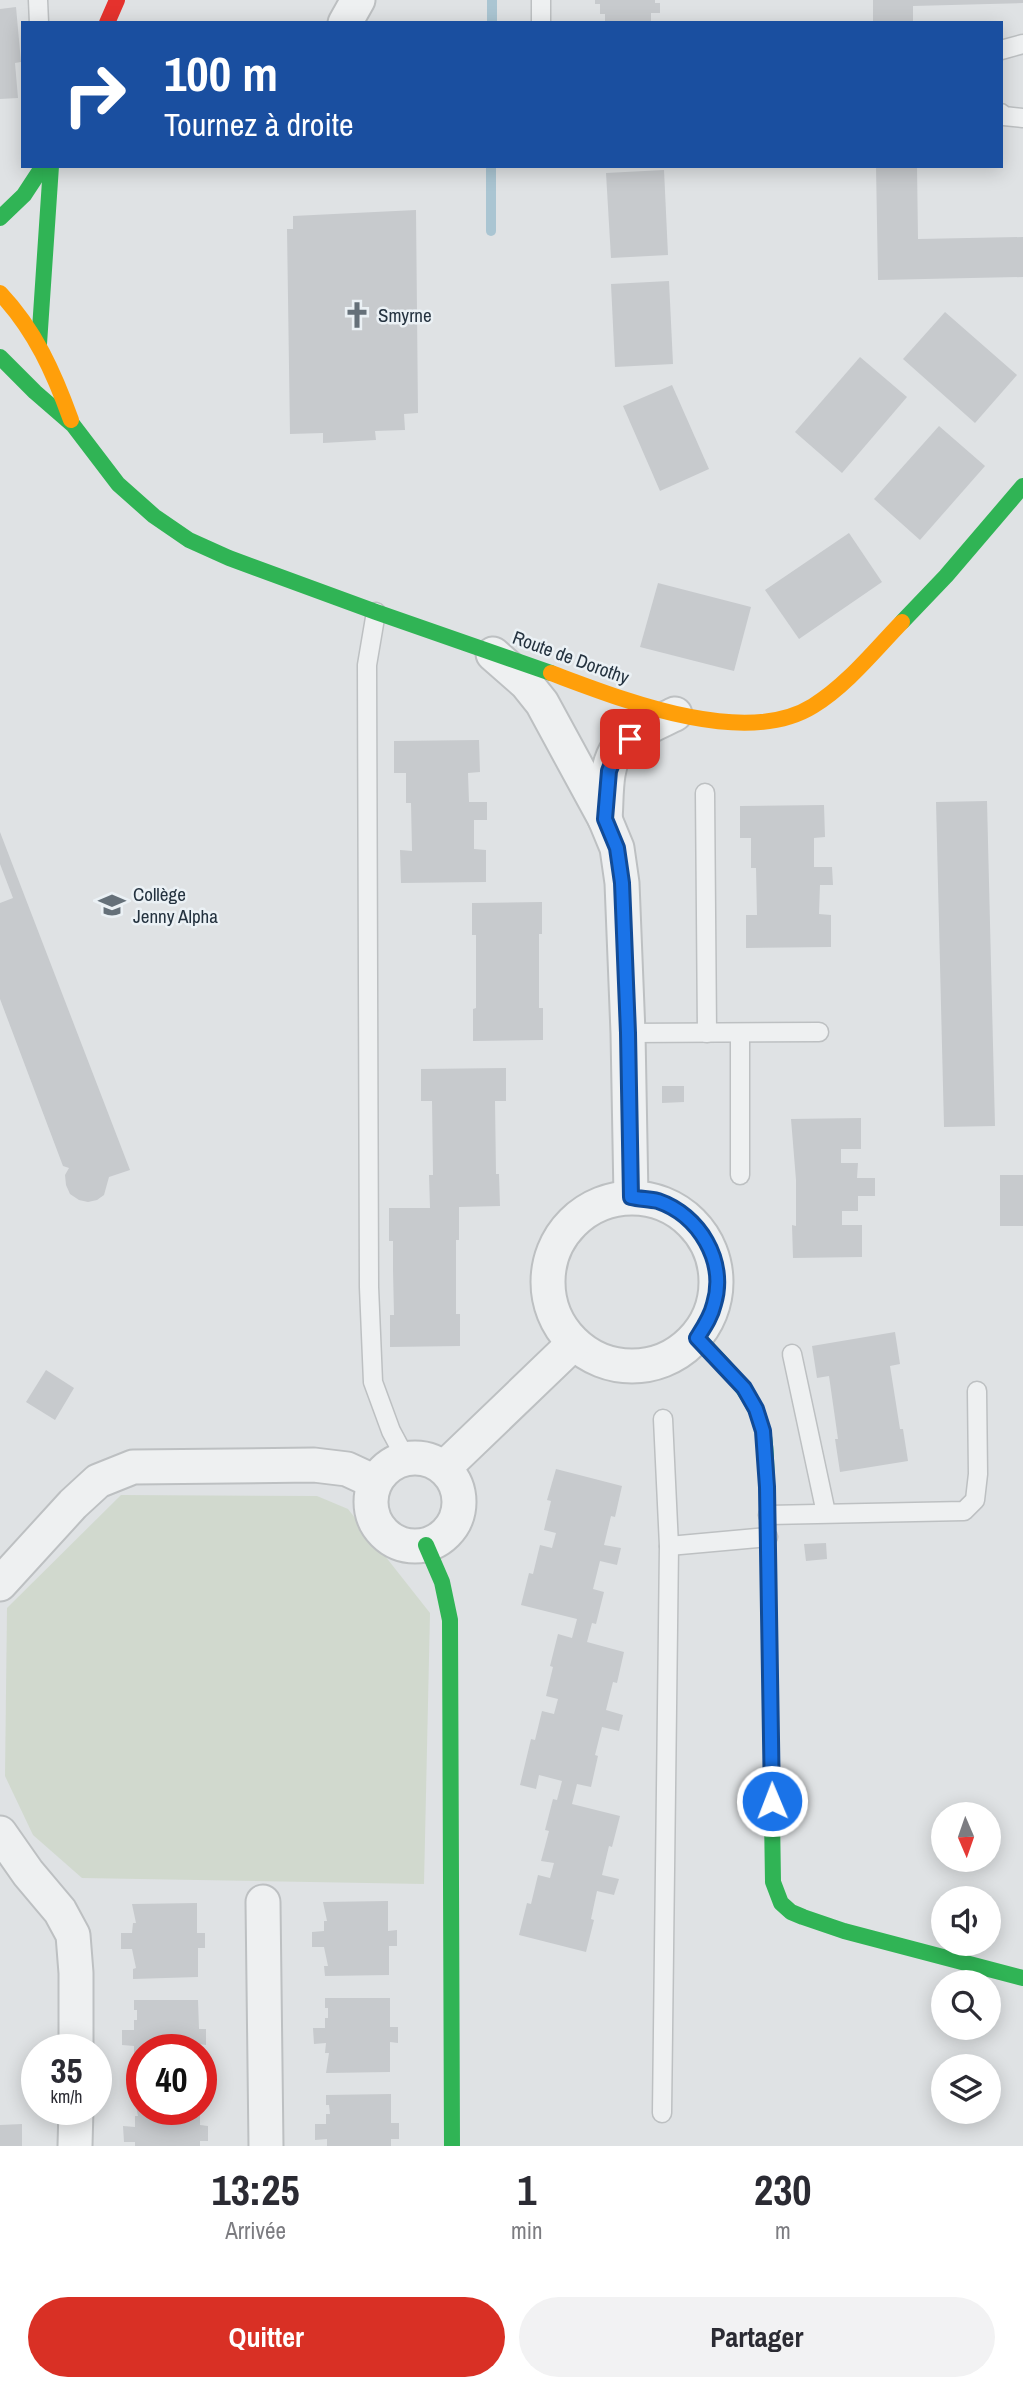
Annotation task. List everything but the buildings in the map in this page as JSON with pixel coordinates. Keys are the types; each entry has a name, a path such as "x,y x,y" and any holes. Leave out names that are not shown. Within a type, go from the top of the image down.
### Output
{"main road":[{"path":"108,21 117,0"},
{"path":"0,218 14,208 28,192 42,168"},
{"path":"39,344 51,168"},
{"path":"0,293 19,312 39,344 58,382 73,425"},
{"path":"3,364 73,425"},
{"name":"Route de Dorothy","path":"73,425 118,484 154,516 189,540 229,558 376,612 595,689 675,714 733,723 775,722 811,708 835,691 946,576 1023,486"},
{"path":"697,1338 744,1388 756,1409 763,1431 768,1515 773,1882 781,1903 791,1912 844,1931 1023,1978"},
{"path":"426,1545 442,1582 450,1620 452,2146"}],"street":[{"path":"346,21 359,0"},
{"path":"489,650 526,684 542,703 605,819 617,848 622,883 631,1197"},
{"path":"605,819 609,771 618,748 641,731 675,714"},
{"path":"631,1197 657,1201 680,1212 699,1229 712,1252 717,1276 715,1302 708,1321 697,1338 676,1355 650,1365 623,1366 596,1359 573,1344 556,1321 547,1294 548,1265 559,1238 578,1217 602,1202 631,1197"},
{"path":"443,1468 573,1344"},
{"path":"419,1458 432,1461 443,1468 454,1480 459,1496 458,1512 452,1526 440,1538 426,1545 411,1546 397,1542 385,1534 376,1523 371,1510 375,1482 383,1471 393,1463 419,1458"},
{"path":"0,1584 73,1504 98,1481 133,1467 314,1465 347,1469 375,1482"},
{"path":"0,1833 14,1868 60,1911 73,1936 76,2034"},
{"path":"263,1902 266,2146"},
{"path":"75,2146 76,2125"}],"lane":[{"path":"37,0 39,21"},
{"path":"541,0 541,21"},
{"path":"1003,49 1023,44"},
{"path":"1003,115 1023,118"},
{"path":"376,612 367,665 369,1287 373,1382 391,1431 406,1459"},
{"path":"705,793 707,1033"},
{"path":"628,1033 819,1032"},
{"path":"740,1033 740,1175"},
{"path":"792,1354 826,1513"},
{"path":"768,1515 964,1511 975,1500 978,1474 977,1391"},
{"path":"662,2113 669,1546 663,1419"},
{"path":"669,1546 768,1536"}],"shaded area":[{"path":"121,1495 317,1496 348,1509 430,1613 424,1884 82,1878 33,1835 5,1776 7,1608"}],"waterway":[{"path":"492,0 492,21"},
{"path":"491,168 491,231"}],"traffic: fast":[{"path":"0,218 24,195 42,168"},
{"path":"39,344 51,168"},
{"path":"0,357 73,425 118,484 154,516 189,540 229,558 551,673"},
{"path":"902,622 946,576 1023,486"},
{"path":"697,1337 727,1369 753,1404 764,1438 773,1882 781,1903 791,1912 844,1931 1023,1978"},
{"path":"426,1545 442,1582 450,1620 452,2146"}],"traffic: slow":[{"path":"0,293 23,322 42,353 71,420"},
{"path":"551,673 646,706 682,715 753,723 785,718 825,698 860,667 902,622"}],"traffic: jam":[{"path":"108,21 117,0"}],"place":[{"name":"Smyrne","path":"357,315"},
{"name":"Collège Jenny Alpha","path":"112,905"}],"route":[{"path":"630,739 618,748 609,771 605,819 617,848 622,883 631,1197 657,1201 680,1212 699,1229 712,1252 717,1276 715,1302 708,1321 697,1338 744,1388 756,1409 763,1431 767,1487 772,1801"}]}
